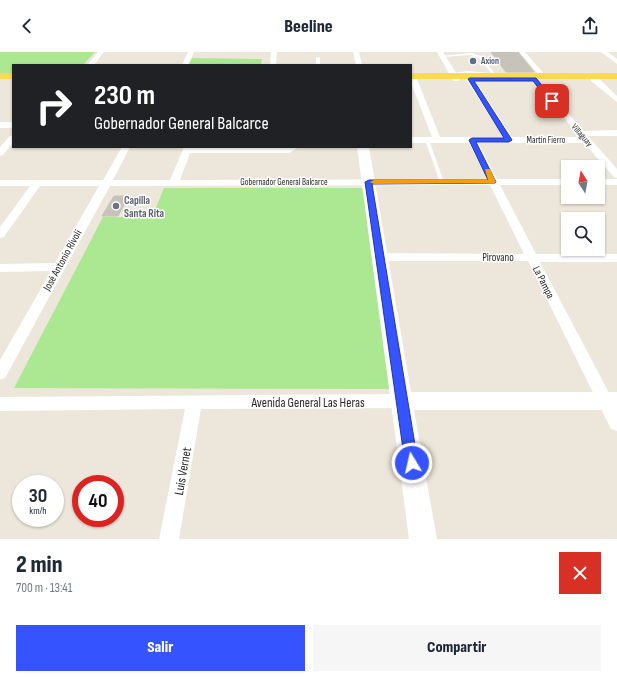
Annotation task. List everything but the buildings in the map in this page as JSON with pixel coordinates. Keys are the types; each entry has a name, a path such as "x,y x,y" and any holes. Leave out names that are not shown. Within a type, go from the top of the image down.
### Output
{"main road":[{"path":"412,78 493,74 536,77 617,79"},
{"path":"454,75 470,79 617,76"},
{"path":"0,78 12,76"},
{"path":"0,78 12,80"}],"street":[{"path":"91,64 102,52"},
{"path":"99,64 109,52"},
{"path":"185,64 191,52"},
{"path":"273,64 274,52"},
{"path":"356,52 359,64"},
{"name":"Villaguay","path":"522,52 536,77 583,137 617,175"},
{"path":"604,52 617,62"},
{"path":"441,54 454,75"},
{"path":"412,78 437,140"},
{"path":"470,79 509,140"},
{"path":"594,79 617,100"},
{"path":"0,125 12,125"},
{"name":"Martín Fierro","path":"412,140 509,140 583,137 617,133"},
{"name":"La Pampa","path":"472,140 531,257 611,401 617,424"},
{"path":"0,153 11,142"},
{"name":"José Antonio Rívoli","path":"0,374 58,267 125,148"},
{"path":"174,182 187,149 292,148"},
{"path":"363,148 423,539"},
{"name":"Gobernador General Balcarce","path":"0,183 561,182"},
{"path":"605,182 617,182"},
{"path":"0,235 37,183"},
{"name":"Pirovano","path":"379,256 617,258"},
{"path":"0,268 58,267"},
{"name":"Avenida General Las Heras","path":"0,404 611,401"},
{"name":"Luis Vernet","path":"169,539 194,402"}],"lane":[{"path":"441,54 471,54 480,56 493,74"},
{"path":"318,58 318,64"},
{"path":"427,140 442,182"}],"green space":[{"path":"0,52 95,52 84,64 12,64 12,74 0,73"},
{"path":"192,58 262,59 261,64 189,64"},
{"path":"164,188 363,188 391,389 14,388 103,217 152,217"}],"slow traffic":[{"path":"374,182 493,182 487,171"}],"place":[{"name":"Axion","path":"473,61"},
{"name":"Capilla Santa Rita","path":"116,206"}],"route":[{"path":"412,463 379,256 369,182 493,182 472,140 509,140 470,79 534,79 552,101"}]}
